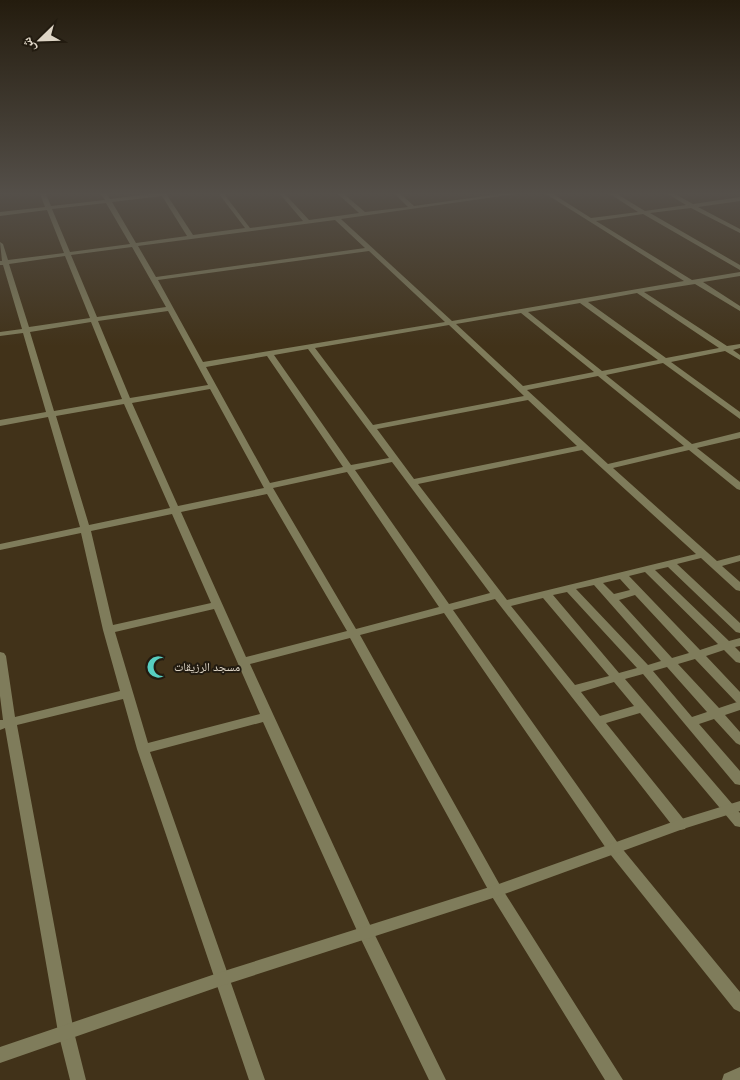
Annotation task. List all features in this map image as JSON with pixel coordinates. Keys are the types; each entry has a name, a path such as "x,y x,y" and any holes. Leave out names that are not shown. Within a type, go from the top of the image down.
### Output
{"street":[{"path":"0,244 3,263 85,528 109,630 143,749 220,979 257,1080"},
{"path":"63,244 127,401 267,717 366,933 438,1080"},
{"path":"3,263 139,244"},
{"path":"365,244 740,588"},
{"path":"631,244 740,308"},
{"path":"699,244 740,268"},
{"path":"134,245 171,308 268,488 354,634 496,891 615,1080"},
{"path":"154,279 370,249"},
{"path":"202,365 740,274"},
{"path":"638,291 740,358"},
{"path":"582,301 740,416"},
{"path":"0,334 171,308"},
{"path":"523,311 740,487"},
{"path":"521,389 740,346"},
{"path":"310,347 500,600 680,826"},
{"path":"269,354 615,850 740,1004"},
{"path":"0,423 213,386"},
{"path":"371,428 531,397"},
{"path":"607,467 740,435"},
{"path":"412,482 584,446"},
{"path":"0,546 176,510 395,459"},
{"path":"244,662 447,610 546,594 703,555"},
{"path":"715,565 740,558"},
{"path":"670,563 740,629"},
{"path":"648,569 740,659"},
{"path":"622,575 740,699"},
{"path":"596,581 740,740"},
{"path":"569,588 645,669 740,780"},
{"path":"612,598 637,591"},
{"path":"546,594 643,708 735,808 740,822"},
{"path":"109,630 218,605"},
{"path":"573,690 740,642"},
{"path":"0,656 5,724 66,1032 78,1080"},
{"path":"5,724 128,693"},
{"path":"690,722 740,706"},
{"path":"598,721 643,708"},
{"path":"143,749 267,717"},
{"path":"0,1055 220,979 496,891 735,808"},
{"path":"730,1080 740,1075"}],"place":[{"name":"مسجد الرزيقات","path":"158,667"}]}
